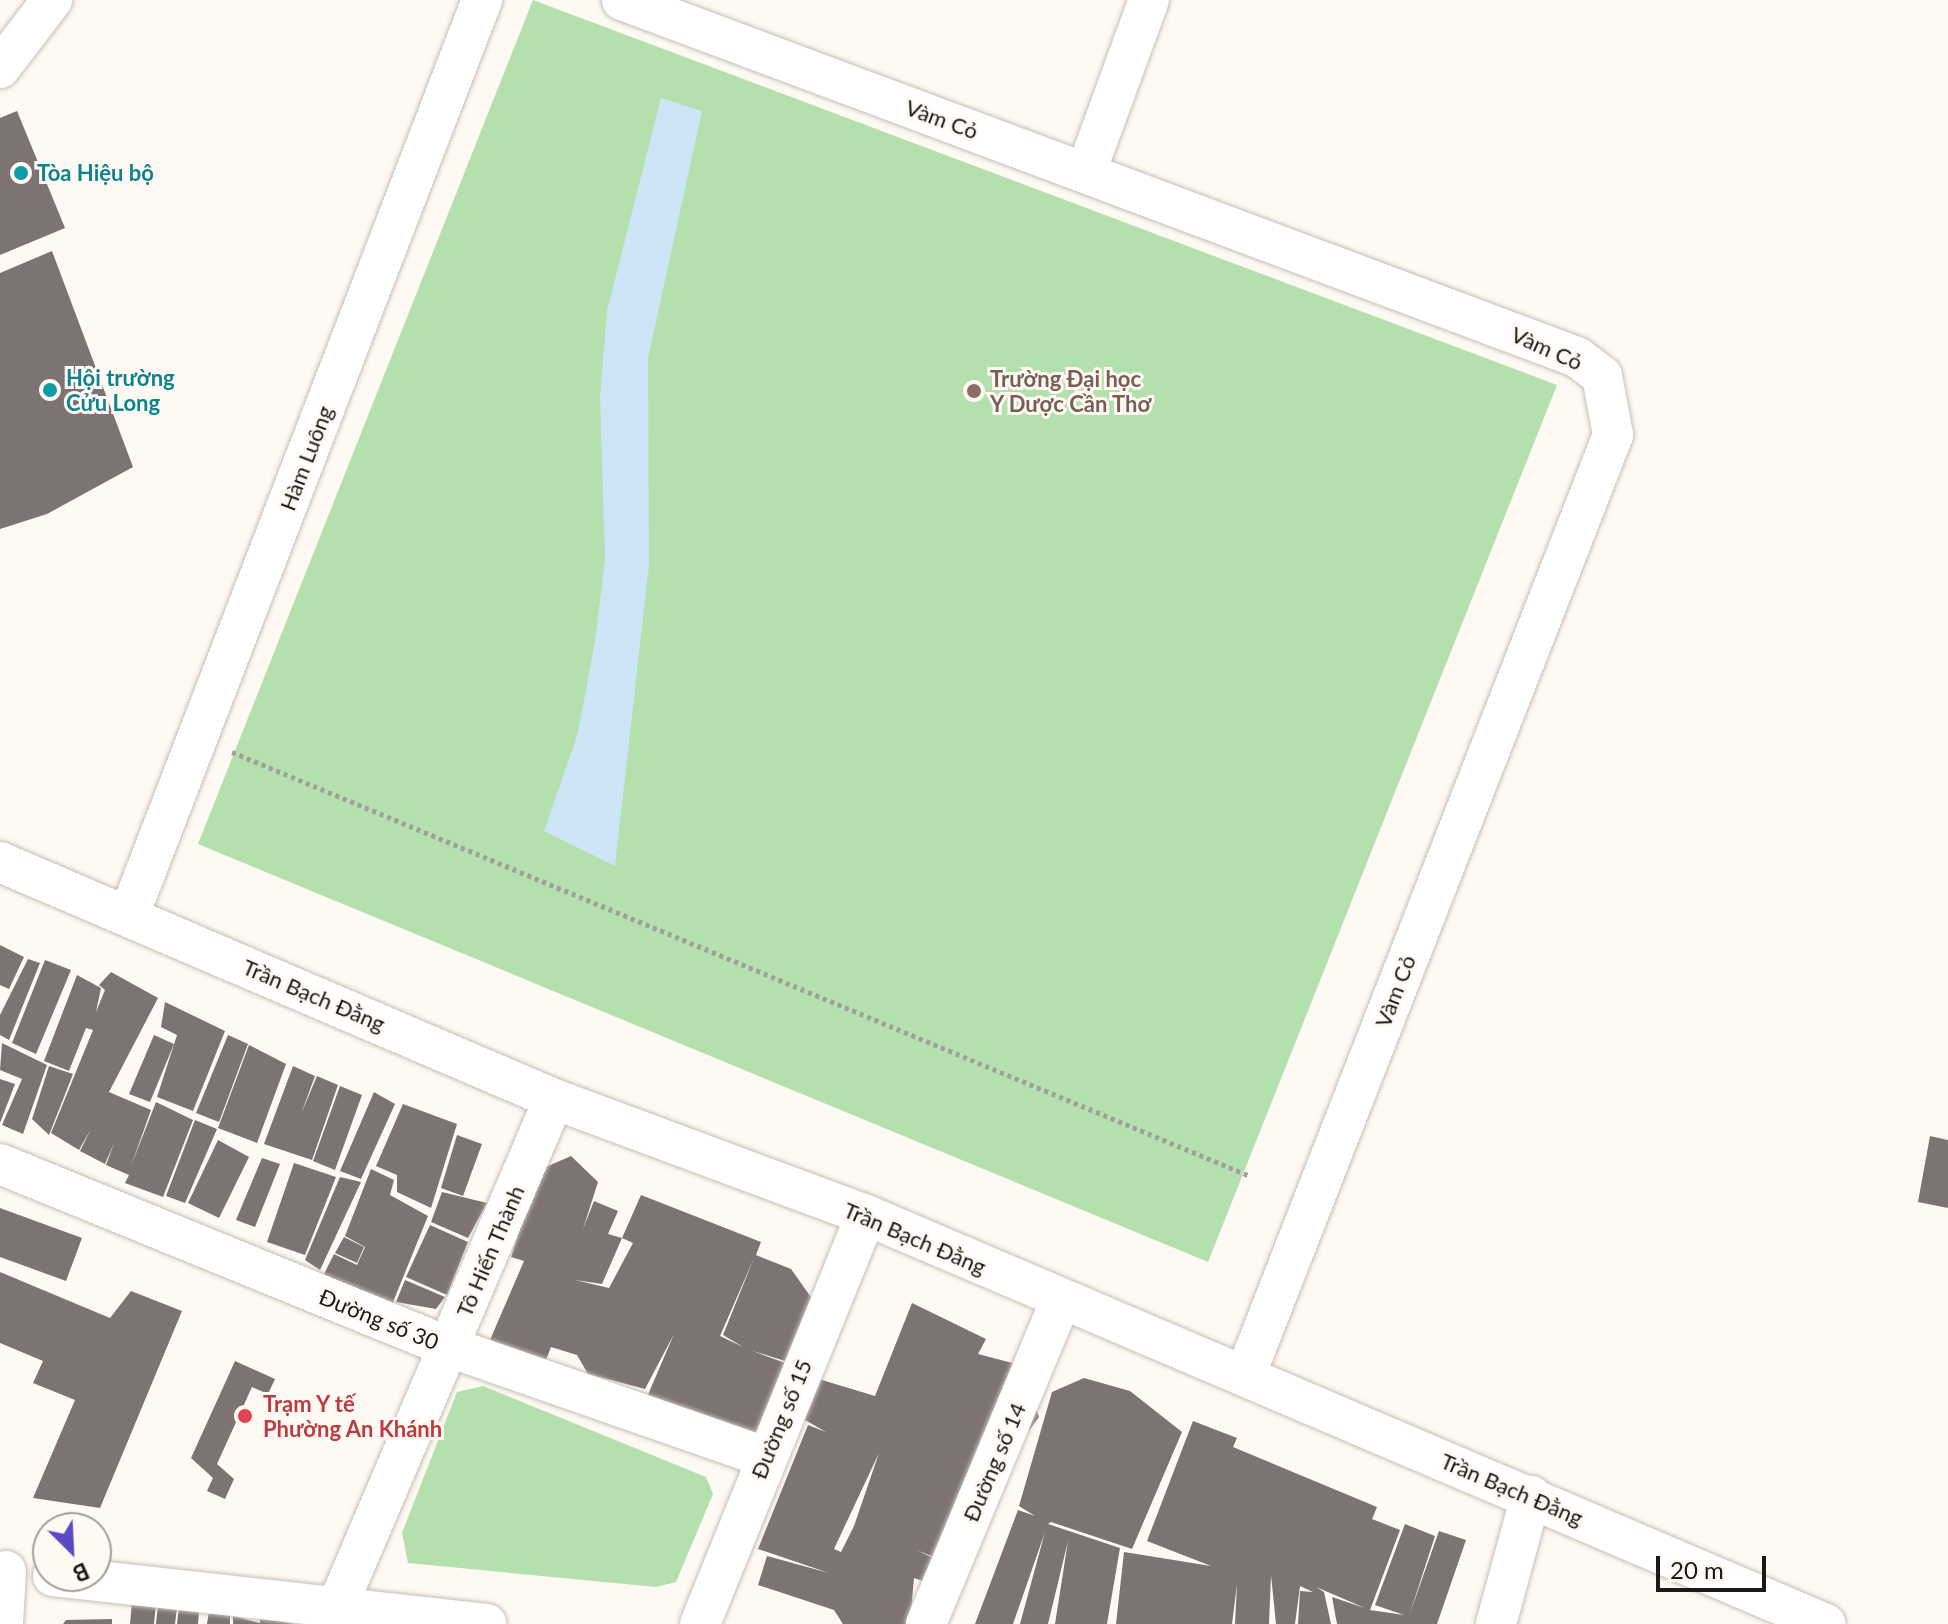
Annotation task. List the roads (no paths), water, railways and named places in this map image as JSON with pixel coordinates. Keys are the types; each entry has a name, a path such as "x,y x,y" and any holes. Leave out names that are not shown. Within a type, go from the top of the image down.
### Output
{"street":[{"path":"0,68 15,42 52,0"},
{"name":"Hàm Luông","path":"129,915 482,0"},
{"name":"Vàm Cỏ","path":"622,0 1577,357 1602,376 1613,408 1613,435 1245,1376"},
{"path":"1086,172 1149,0"},
{"name":"Trần Bạch Đằng","path":"0,862 554,1099 866,1215 1826,1624"},
{"name":"Tô Hiến Thành","path":"337,1615 554,1099"},
{"name":"Đường số 30","path":"0,1164 449,1347 765,1457"},
{"name":"Đường số 15","path":"700,1624 765,1457 866,1215"},
{"name":"Đường số 14","path":"926,1624 1061,1300"},
{"path":"1496,1624 1531,1496"},
{"path":"3,1624 3,1571 32,1574"},
{"path":"112,1584 337,1615 486,1624"}],"water":[{"path":"661,98 702,111 648,358 649,565 615,866 544,831 578,733 595,641 605,560 600,397 607,311"}],"place":[{"name":"Tòa Hiệu bộ","path":"21,173"},
{"name":"Hội trường Cửu Long","path":"50,390"},
{"name":"Trường Đại học Y Dược Cần Thơ","path":"974,391"},
{"name":"Trạm Y tế Phường An Khánh","path":"245,1416"}]}
